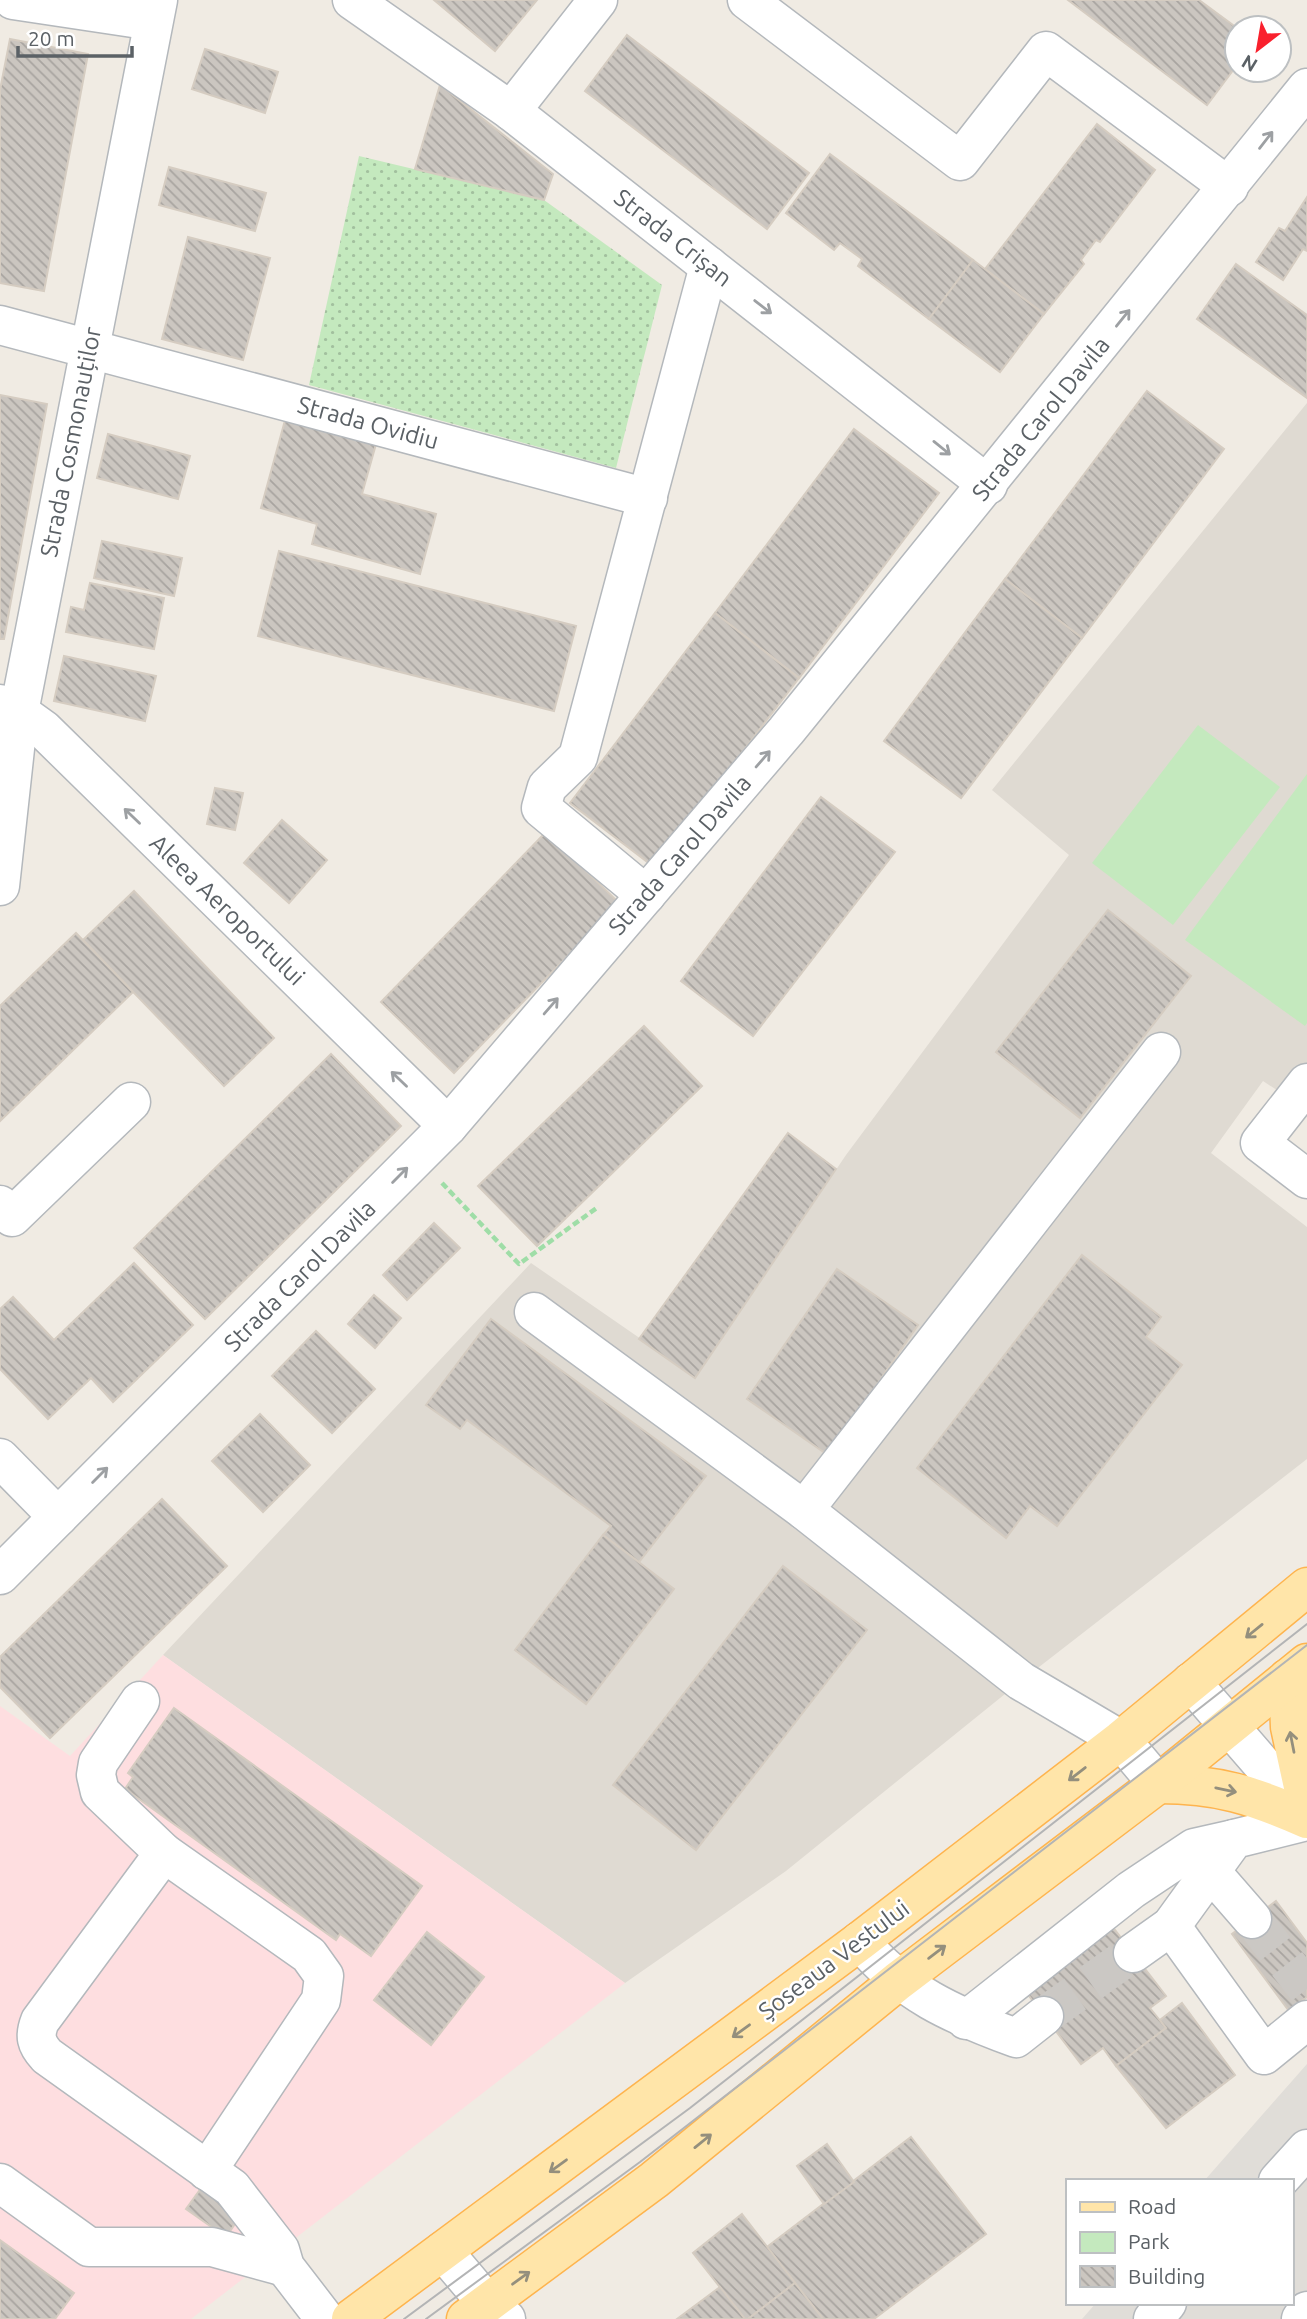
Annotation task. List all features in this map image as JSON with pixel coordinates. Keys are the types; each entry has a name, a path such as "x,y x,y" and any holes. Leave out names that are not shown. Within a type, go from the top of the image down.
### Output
{"main road":[{"name":"Șoseaua Vestului","path":"351,2319 860,1941 1121,1740 1307,1587"},
{"path":"486,2314 898,1981 1158,1784 1298,1671"},
{"path":"1298,1671 1290,1727 1307,1805"},
{"path":"1158,1784 1201,1784 1250,1795 1307,1819"}],"street":[{"path":"13,0 155,11"},
{"name":"Strada Crișan","path":"352,0 511,111 988,485"},
{"path":"511,111 598,0"},
{"path":"747,0 960,161 1046,51 1229,187"},
{"name":"Strada Cosmonauților","path":"0,886 9,708 89,348 155,11"},
{"name":"Strada Carol Davila","path":"0,1575 448,1126 786,731 1307,88"},
{"path":"646,895 541,808 547,787 578,757 709,266"},
{"name":"Strada Ovidiu","path":"0,325 648,498"},
{"name":"Aleea Aeroportului","path":"9,708 44,730 448,1126"},
{"path":"804,1510 1161,1052"},
{"path":"1307,1083 1260,1143 1307,1179"},
{"path":"0,1205 12,1217 131,1102"},
{"path":"534,1312 804,1510 1021,1681 1121,1740 1158,1784"},
{"path":"0,1458 58,1517"},
{"path":"966,2020 1131,1890 1194,1849 1307,1819 1191,1682"},
{"path":"140,1701 98,1763 96,1775 100,1792 164,1853 309,1955 324,1976 321,2000 207,2171"},
{"path":"1133,1953 1171,1926 1212,1873 1234,1839"},
{"path":"164,1853 40,2021 35,2033 38,2046 47,2056 232,2188 280,2250 285,2267 325,2319"},
{"path":"1212,1873 1252,1919"},
{"path":"1171,1926 1264,2055 1307,2020"},
{"path":"860,1941 898,1981 966,2020 1016,2038 1044,2016"},
{"path":"1280,2179 1307,2149"},
{"path":"0,2183 89,2247 212,2247 285,2267"},
{"path":"443,2251 486,2314"},
{"path":"1153,2319 1165,2305"},
{"path":"1301,2319 1307,2311"}],"path":[{"path":"418,1157 519,1264 598,1207"}],"shaded area":[{"path":"1307,403 1307,1110 1263,1081 1211,1153 1307,1227 1307,1459 1021,1681 786,1871 625,1983 163,1655 531,1263 696,1377 846,1155 1069,855 992,790"},
{"path":"163,1655 625,1983 191,2319 0,2319 0,1706 70,1756"},
{"path":"1307,2064 1307,2319 1082,2319 1094,2305 1293,2305 1293,2179 1206,2179"}],"green space":[{"path":"359,156 544,200 662,285 616,468 309,385"},
{"path":"1198,725 1280,787 1173,925 1092,863"},
{"path":"1307,774 1307,1023 1305,1026 1185,940"}],"building":[{"path":"434,0 537,0 495,51"},
{"path":"1068,0 1199,0 1223,18 1223,84 1207,105"},
{"path":"627,35 809,173 767,229 585,91"},
{"path":"10,39 88,54 44,291 0,283 0,90"},
{"path":"205,49 278,72 265,113 192,89"},
{"path":"440,85 553,174 544,200 415,169"},
{"path":"1097,124 1155,170 1100,242 1096,240 1081,260 1084,264 1044,314 985,269"},
{"path":"830,154 973,260 929,319 858,266 862,259 840,243 834,250 786,213"},
{"path":"169,167 266,193 255,231 159,205"},
{"path":"1307,197 1307,251 1303,249 1283,280 1256,262 1279,228 1285,231"},
{"path":"188,237 270,258 243,360 162,339"},
{"path":"973,260 1044,314 1000,372 929,319"},
{"path":"1236,264 1307,315 1307,398 1197,319"},
{"path":"1147,391 1224,449 1082,638 1005,579"},
{"path":"0,395 47,404 4,639 0,639"},
{"path":"287,413 378,437 362,494 436,514 420,574 312,544 317,524 261,508"},
{"path":"854,429 939,493 799,678 715,613"},
{"path":"108,434 190,456 178,499 97,478"},
{"path":"102,541 182,558 174,596 94,578"},
{"path":"279,551 576,626 554,711 258,636"},
{"path":"1005,579 1082,638 961,798 884,741"},
{"path":"90,583 164,598 154,649 66,632 71,607 84,610"},
{"path":"715,613 799,678 654,867 570,803"},
{"path":"64,656 156,676 145,721 54,701"},
{"path":"215,788 243,793 235,830 207,824"},
{"path":"821,797 895,852 753,1036 681,981"},
{"path":"282,820 327,860 289,903 244,863"},
{"path":"546,832 619,903 454,1073 381,1002"},
{"path":"134,891 274,1038 224,1086 83,940"},
{"path":"1108,910 1191,976 1080,1118 996,1052"},
{"path":"76,933 133,992 0,1121 0,1006"},
{"path":"644,1026 702,1086 537,1246 478,1186"},
{"path":"331,1054 401,1126 205,1319 134,1248"},
{"path":"788,1133 836,1169 695,1378 639,1339"},
{"path":"434,1223 460,1248 407,1300 383,1275"},
{"path":"1082,1255 1161,1317 1146,1337 1182,1365 1057,1526 1030,1506 1006,1538 917,1468"},
{"path":"134,1263 193,1325 113,1402 91,1378 48,1419 0,1369 0,1309 13,1297 54,1340"},
{"path":"837,1269 918,1325 828,1455 747,1399"},
{"path":"374,1295 401,1318 375,1348 348,1324"},
{"path":"491,1319 706,1476 639,1562 603,1535 611,1526 467,1420 460,1429 426,1405"},
{"path":"316,1331 375,1389 332,1433 272,1376"},
{"path":"260,1414 310,1465 263,1512 212,1461"},
{"path":"162,1499 227,1566 50,1738 0,1687 0,1657"},
{"path":"603,1535 674,1589 586,1704 515,1650"},
{"path":"783,1566 867,1630 696,1850 613,1785"},
{"path":"174,1708 422,1886 371,1956 340,1934 336,1940 125,1789 133,1777 128,1773"},
{"path":"1276,1901 1307,1943 1307,1997 1289,2011 1232,1934"},
{"path":"1112,1926 1166,1996 1150,2008 1166,2028 1116,2066 1103,2048 1081,2064 1026,1992"},
{"path":"427,1932 484,1977 431,2045 374,2000"},
{"path":"1182,2003 1235,2075 1166,2128 1116,2066 1166,2028 1160,2020"},
{"path":"911,2137 986,2234 874,2319 823,2319 767,2247"},
{"path":"827,2144 854,2182 824,2204 797,2166"},
{"path":"202,2187 241,2215 226,2237 186,2209"},
{"path":"742,2214 795,2283 748,2319 745,2319 693,2253"},
{"path":"0,2240 74,2293 55,2319 0,2319"},
{"path":"795,2283 823,2319 748,2319"},
{"path":"720,2287 745,2319 677,2319"}],"tunnel":[{"path":"1252,1919 1307,1989"},
{"path":"1044,2016 1133,1953"}],"tram line":[{"path":"404,2319 690,2108 1307,1624"},
{"path":"426,2319 640,2162 1307,1645"}]}
